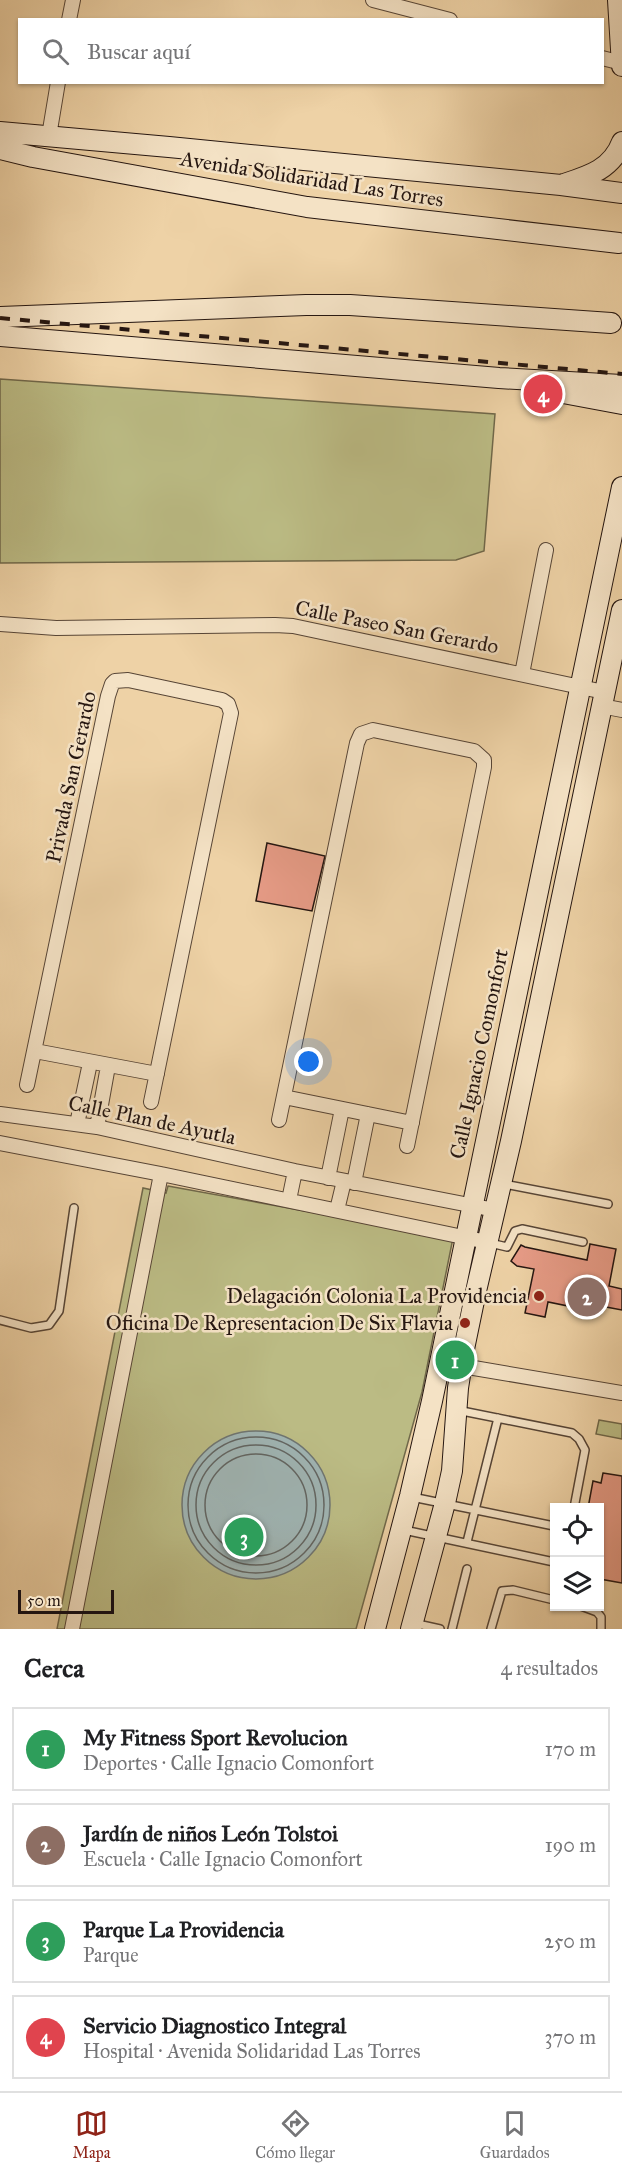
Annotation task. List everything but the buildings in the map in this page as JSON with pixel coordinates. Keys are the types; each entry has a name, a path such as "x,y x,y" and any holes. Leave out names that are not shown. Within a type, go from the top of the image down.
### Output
{"main road":[{"path":"618,0 622,64"},
{"name":"Avenida Solidaridad Las Torres","path":"0,132 561,185 622,193"},
{"path":"561,185 596,172 609,163 618,154 622,142"},
{"name":"Avenida Solidaridad Las Torres","path":"0,149 307,207 619,243"},
{"path":"0,317 350,305 611,323"},
{"path":"0,336 499,378 622,385"},
{"path":"499,378 622,404"},
{"name":"Calle Ignacio Comonfort","path":"375,1629 410,1496 622,487"},
{"path":"412,1626 452,1471 462,1366 603,699 620,631 622,610"}],"street":[{"path":"69,18 73,0"},
{"path":"373,0 442,18"},
{"path":"604,58 622,64"},
{"path":"49,136 58,84"},
{"path":"522,674 546,550"},
{"name":"Calle Paseo San Gerardo","path":"0,624 56,628 284,626 311,629 581,687 622,710"},
{"name":"Privada San Gerardo","path":"27,1085 110,688 115,681 128,680 222,700 228,704 231,713 151,1102"},
{"path":"279,1120 358,739 366,731 373,730 474,751 482,756 484,767 407,1146"},
{"path":"35,1051 157,1074"},
{"path":"77,1124 90,1063"},
{"path":"97,1127 108,1066"},
{"path":"284,1097 412,1123"},
{"path":"328,1178 342,1109"},
{"name":"Calle Plan de Ayutla","path":"0,1114 97,1127 328,1178 495,1210"},
{"path":"338,1210 349,1182 368,1114"},
{"path":"0,1143 487,1242"},
{"path":"289,1200 295,1171"},
{"path":"72,1629 161,1174"},
{"path":"462,1366 622,1393"}],"lane":[{"path":"501,1184 608,1204"},
{"path":"0,1320 31,1328 49,1325 59,1311 74,1208"},
{"path":"487,1242 507,1247 515,1231 522,1229 583,1242"},
{"path":"457,1410 572,1433 579,1439 585,1450 575,1503"},
{"path":"467,1542 498,1418"},
{"path":"410,1496 550,1525"},
{"path":"402,1529 550,1561"},
{"path":"452,1629 467,1569"},
{"path":"490,1629 502,1591 513,1590 550,1599"},
{"path":"594,1611 601,1617 601,1629"},
{"path":"412,1626 440,1629"}],"green space":[{"path":"0,379 495,414 484,551 456,560 0,563"},
{"path":"168,1186 453,1238 422,1392 356,1629 57,1629 143,1188 166,1193"},
{"path":"599,1420 622,1424 622,1439 596,1434"}],"water":[{"path":"256,1431 284,1437 308,1453 324,1477 330,1505 324,1533 308,1557 284,1573 256,1579 228,1573 204,1557 188,1533 182,1505 188,1477 204,1453 228,1437"}],"railway":[{"path":"0,318 622,374"}],"place":[{"name":"Servicio Diagnostico Integral","path":"543,394"},
{"name":"Delagación Colonia La Providencia","path":"539,1296"},
{"name":"Jardín de niños León Tolstoi","path":"587,1297"},
{"name":"Oficina De Representacion De Six Flavia","path":"465,1323"},
{"name":"My Fitness Sport Revolucion","path":"455,1360"},
{"name":"Parque La Providencia","path":"244,1537"}]}
